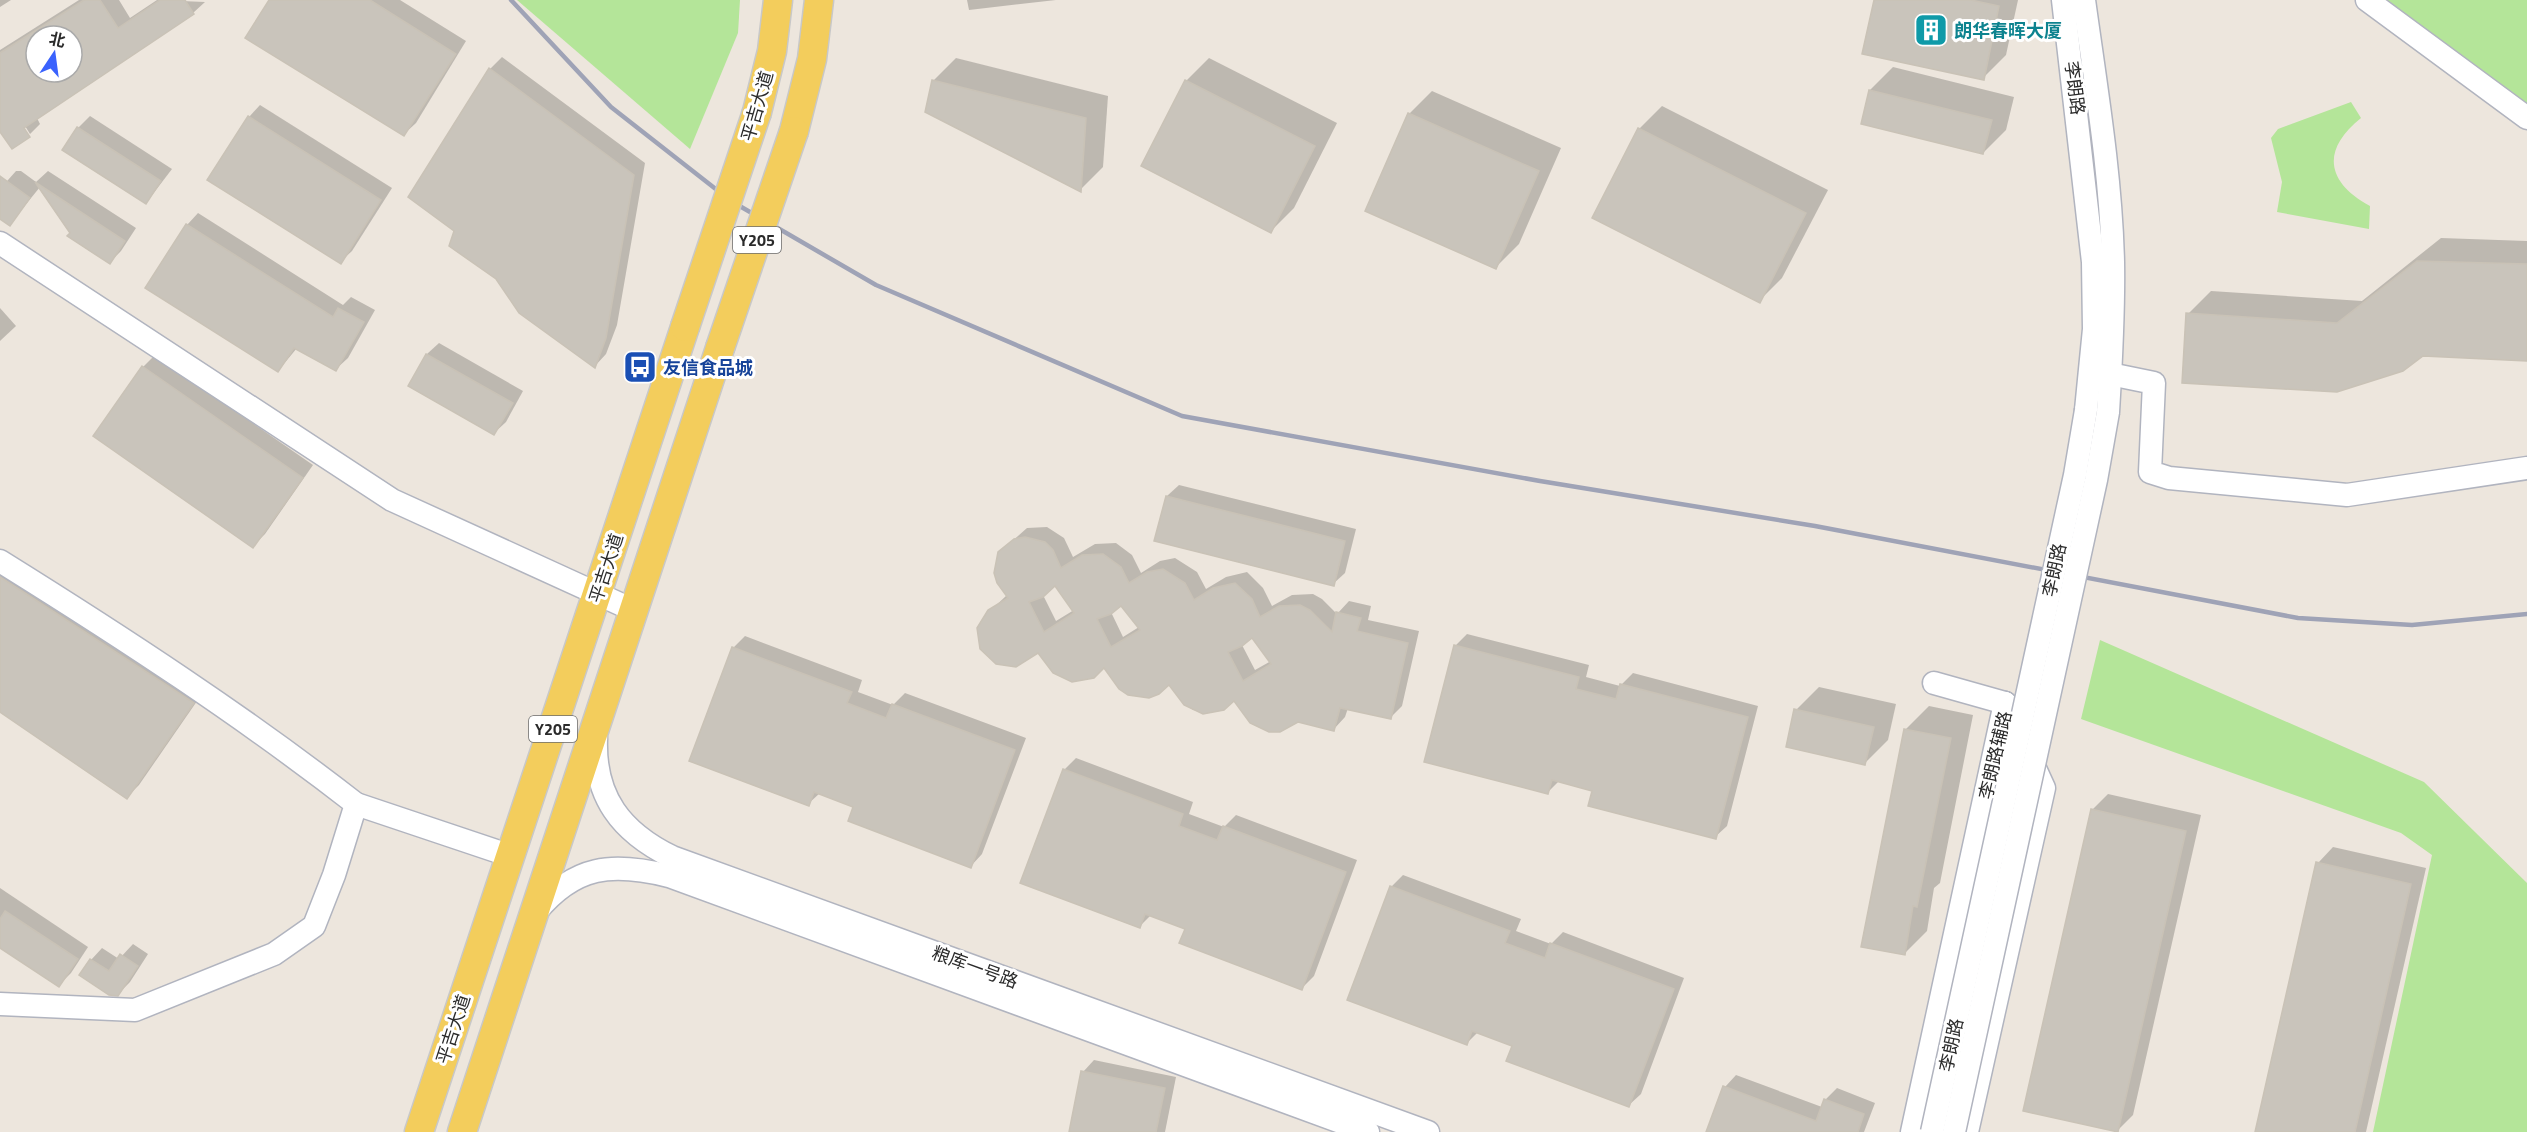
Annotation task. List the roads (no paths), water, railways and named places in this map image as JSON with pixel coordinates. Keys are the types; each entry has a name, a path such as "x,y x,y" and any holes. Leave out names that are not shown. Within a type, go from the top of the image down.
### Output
{"main road":[{"name":"平吉大道","path":"419,1132 757,112 772,51 778,0"},
{"name":"Y205","path":"462,1132 596,730 633,610 794,131 812,59 819,0"}],"street":[{"name":"李朗路","path":"1954,1132 2096,480 2097,411 2093,262 2063,0"},
{"name":"李朗路","path":"1932,1132 2072,487 2110,374 2113,260 2102,128 2085,0"},
{"path":"2367,0 2527,118"},
{"path":"0,243 392,500 597,596 633,610"},
{"path":"2110,374 2154,383 2150,472 2169,478 2346,495 2413,487 2527,468"},
{"path":"0,561 97,622 306,765 356,804 511,856"},
{"path":"1934,683 2005,703"},
{"name":"李朗路辅路","path":"1912,1132 2005,703"},
{"name":"李朗路辅路","path":"1967,1132 2044,788 2005,703"},
{"name":"粮库一号路","path":"596,730 595,758 600,785 612,809 630,830 658,850 1428,1132"},
{"path":"0,1004 135,1010 274,954 314,926 334,875 356,804"},
{"name":"粮库一号路","path":"536,912 551,895 569,881 588,872 615,867 640,868 669,876 1368,1132"}],"railway":[{"path":"511,0 611,107 731,201 876,285 1182,416 1540,481 1815,526 2298,618 2412,625 2527,614"}],"place":[{"name":"朗华春晖大厦","path":"1931,30"},
{"name":"友信食品城","path":"640,367"}]}
